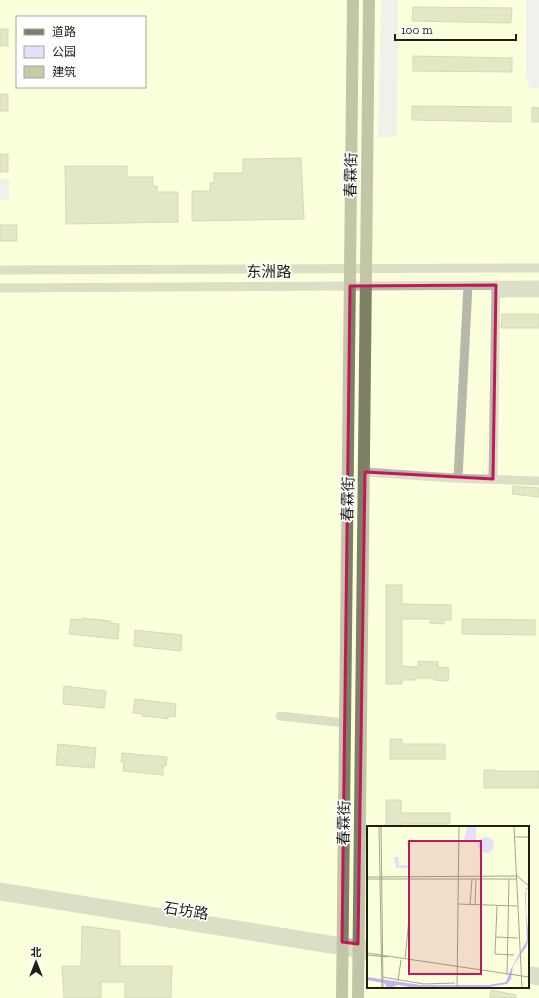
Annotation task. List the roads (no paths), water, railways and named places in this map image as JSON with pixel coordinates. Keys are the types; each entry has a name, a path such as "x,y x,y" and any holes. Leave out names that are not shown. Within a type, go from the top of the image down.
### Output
{"main road":[{"name":"春霖街","path":"342,998 353,0"},
{"name":"春霖街","path":"358,998 363,949 366,268 370,0"}],"street":[{"name":"东洲路","path":"0,270 539,268"},
{"name":"东洲路","path":"0,288 468,285 496,289 539,285"},
{"path":"458,478 468,285"},
{"path":"493,479 496,289 539,293"},
{"path":"365,472 539,481"},
{"path":"280,716 345,723"},
{"name":"石坊路","path":"0,887 342,946"},
{"name":"石坊路","path":"0,896 363,949"},
{"path":"529,971 539,972"},
{"path":"529,979 539,981"}]}
